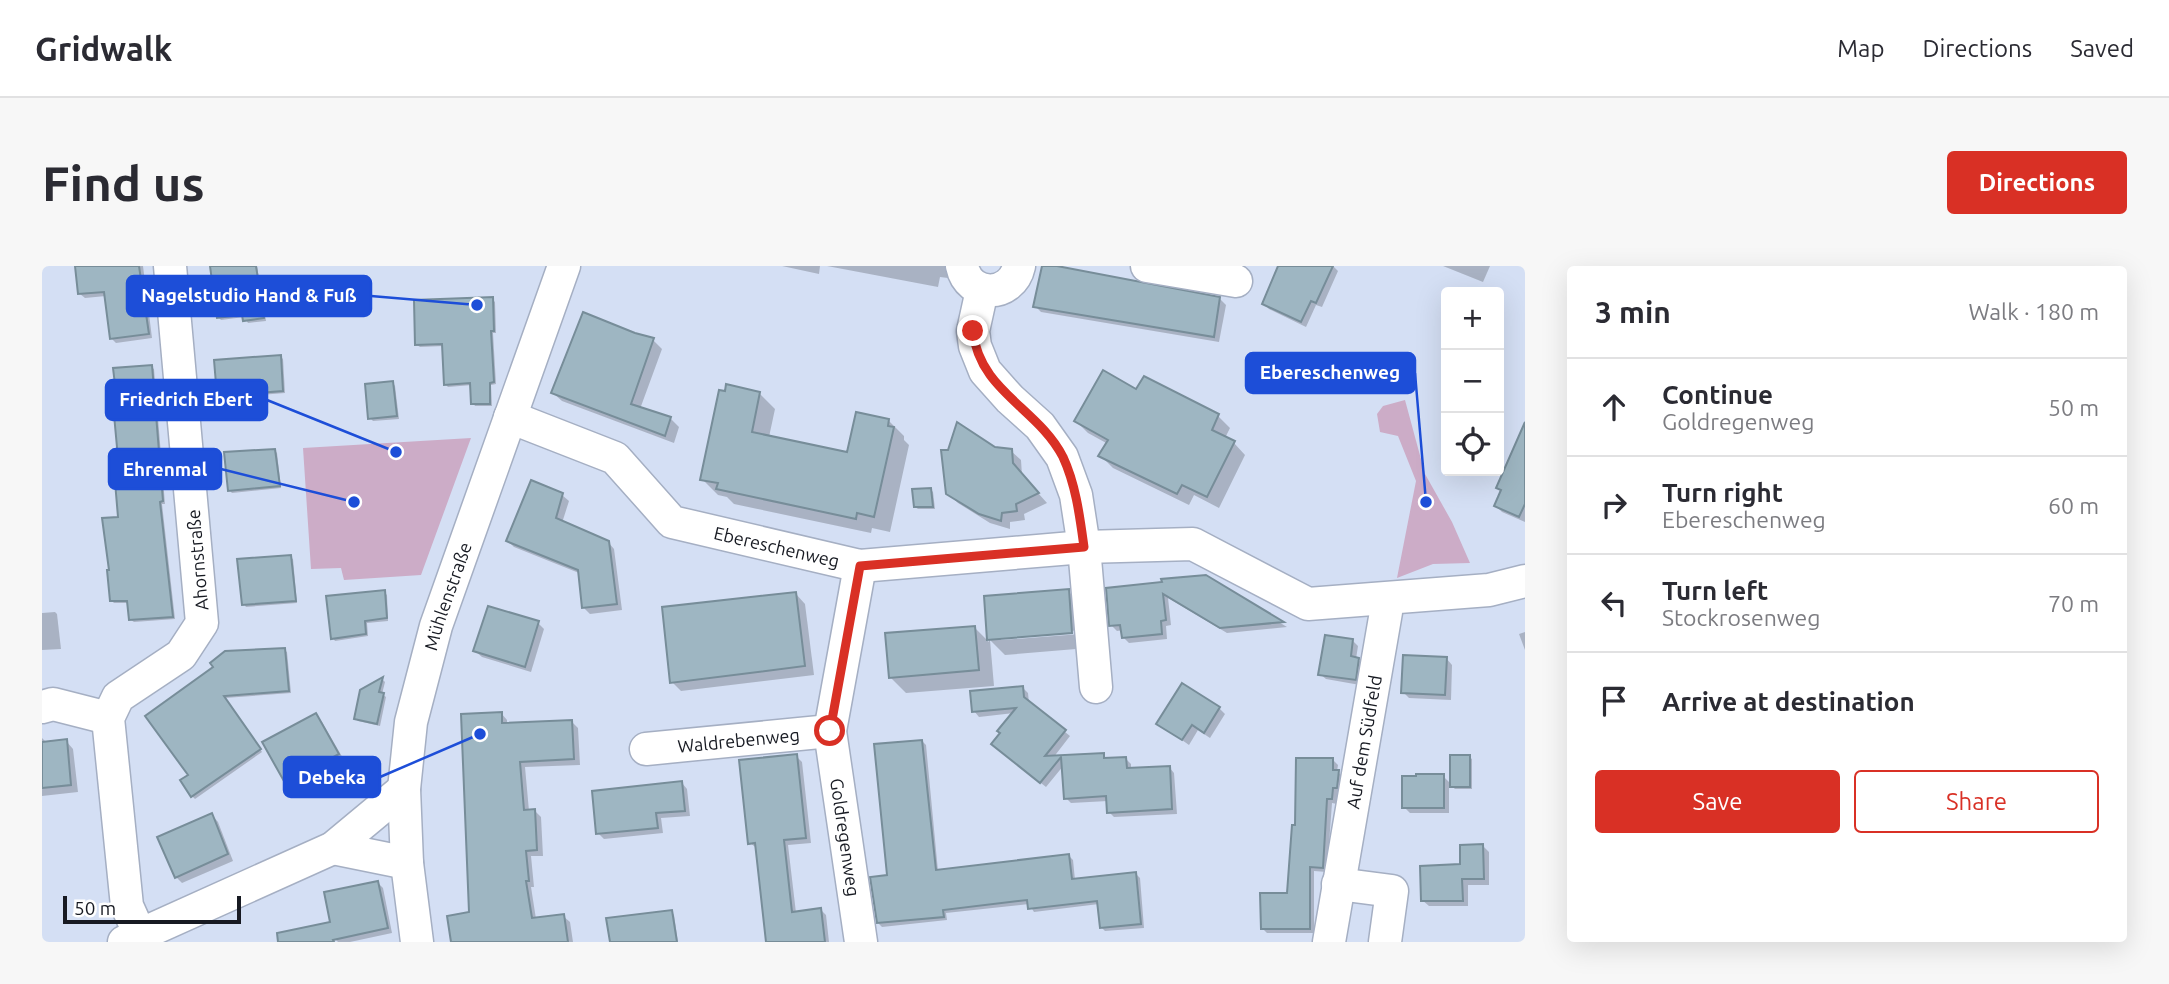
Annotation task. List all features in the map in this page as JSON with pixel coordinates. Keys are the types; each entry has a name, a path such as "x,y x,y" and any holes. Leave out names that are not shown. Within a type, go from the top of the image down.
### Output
{"street":[{"name":"Ahornstraße","path":"108,718 118,697 181,655 202,623 170,266"},
{"name":"Mühlenstraße","path":"416,942 407,863 404,789 411,722 436,626 564,266"},
{"path":"962,266 967,279 982,290 1001,290 1009,285 1019,266"},
{"path":"1147,266 1237,281"},
{"path":"982,290 973,331 975,345 985,371 1040,426 1062,457 1076,495 1084,547 1096,687"},
{"name":"Ebereschenweg","path":"510,417 615,458 672,522 860,566 1084,547 1193,544 1308,604 1489,590 1523,584 1525,581"},
{"name":"Goldregenweg","path":"860,566 830,731 861,942"},
{"name":"Auf dem Südfeld","path":"1329,942 1386,612 1385,599"},
{"path":"42,707 53,704 108,718 132,939 332,848 404,789"},
{"name":"Waldrebenweg","path":"646,749 830,731"},
{"path":"332,848 407,863"},
{"path":"1338,884 1392,891 1385,942"}],"shaded area":[{"path":"1405,400 1425,474 1452,522 1470,563 1433,564 1397,578 1416,481 1398,436 1380,432 1377,414 1383,406"},
{"path":"471,438 421,575 344,580 341,568 311,569 303,448"}],"building":[{"path":"75,266 139,266 149,334 110,339 104,292 78,294"},
{"path":"210,266 256,266 264,318 243,321 242,315 217,318"},
{"path":"1042,266 1057,266 1220,297 1214,337 1033,307"},
{"path":"1278,266 1333,266 1316,303 1311,301 1301,322 1262,304"},
{"path":"493,297 494,331 491,331 494,382 490,383 490,404 471,404 470,383 444,385 442,344 415,345 414,300"},
{"path":"583,312 654,338 631,404 671,417 665,436 551,393"},
{"path":"281,355 283,391 217,396 214,360"},
{"path":"152,365 163,501 160,502 173,617 129,620 127,601 110,601 102,518 118,517 113,458 118,458 112,393 116,393 113,368"},
{"path":"1103,370 1136,389 1144,376 1219,414 1212,430 1235,441 1207,497 1182,485 1177,494 1098,456 1108,440 1074,421"},
{"path":"393,381 397,416 368,419 365,384"},
{"path":"726,384 760,392 752,432 847,452 856,412 889,419 888,426 894,427 874,517 857,513 856,519 716,489 718,483 700,480 719,390 725,391"},
{"path":"957,422 995,447 1012,449 1013,463 1039,493 1016,504 1017,511 1002,513 1001,521 979,514 946,494 941,450 948,450"},
{"path":"1525,422 1525,504 1519,517 1494,506 1501,490 1496,488 1501,476 1504,476 1504,470"},
{"path":"275,449 280,486 228,491 224,452"},
{"path":"531,480 563,493 556,518 609,541 617,604 582,608 578,570 506,541"},
{"path":"931,488 933,507 914,507 912,489"},
{"path":"291,555 296,601 242,605 237,559"},
{"path":"1206,575 1284,622 1220,628 1163,594 1166,620 1161,621 1162,634 1122,638 1120,625 1109,626 1106,588"},
{"path":"1069,589 1072,633 987,640 984,596"},
{"path":"385,590 387,618 365,621 366,634 331,639 326,596"},
{"path":"796,592 805,666 670,683 662,607"},
{"path":"488,606 539,621 525,667 473,651"},
{"path":"975,626 979,670 889,678 885,633"},
{"path":"1325,635 1353,639 1351,656 1359,658 1356,680 1318,675"},
{"path":"285,648 289,691 224,696 261,749 191,797 180,780 188,775 145,716 213,667 210,663 225,651"},
{"path":"1403,655 1447,657 1445,695 1401,693"},
{"path":"383,677 379,692 384,693 377,724 354,719 360,690"},
{"path":"1182,683 1220,707 1204,733 1192,725 1182,740 1156,724"},
{"path":"1023,686 1024,697 1066,730 1045,756 1104,753 1104,758 1126,757 1127,768 1170,766 1172,809 1107,813 1106,796 1064,799 1061,757 1040,783 991,744 1000,733 997,731 1016,708 972,712 970,691"},
{"path":"502,712 502,723 572,720 574,759 520,762 524,810 535,809 537,850 526,851 529,881 526,881 532,918 564,914 568,942 451,942 447,916 469,912 461,714"},
{"path":"316,713 339,754 285,783 262,742"},
{"path":"67,739 71,785 42,788 42,742"},
{"path":"922,740 936,870 1069,854 1072,879 1136,872 1141,924 1100,928 1097,901 1028,909 1027,900 943,910 944,917 877,923 870,877 887,875 874,744"},
{"path":"797,754 806,838 784,840 792,912 821,908 825,942 766,942 755,843 748,844 739,760"},
{"path":"1450,755 1470,755 1470,787 1450,787"},
{"path":"1296,758 1333,758 1333,770 1339,770 1337,788 1333,788 1332,799 1327,799 1323,868 1310,867 1310,929 1261,929 1260,893 1287,893 1292,825 1295,825"},
{"path":"1444,774 1444,808 1402,808 1402,776"},
{"path":"682,781 685,811 656,813 658,828 596,834 592,791"},
{"path":"212,813 228,854 175,878 157,837"},
{"path":"1483,844 1484,879 1462,879 1463,901 1421,901 1420,866 1460,864 1460,845"},
{"path":"378,881 388,928 333,940 334,942 278,942 277,933 330,922 324,892"},
{"path":"672,910 677,942 610,942 606,918"}],"place":[{"name":"Nagelstudio Hand & Fuß","path":"477,305"},
{"name":"Friedrich Ebert","path":"396,452"},
{"name":"Ehrenmal","path":"354,502"},
{"name":"Ebereschenweg","path":"1426,502"},
{"name":"Debeka","path":"480,734"}],"route":[{"path":"830,731 860,566 1084,547 1076,495 1062,457 1040,426 985,371 975,345 973,331"}]}
